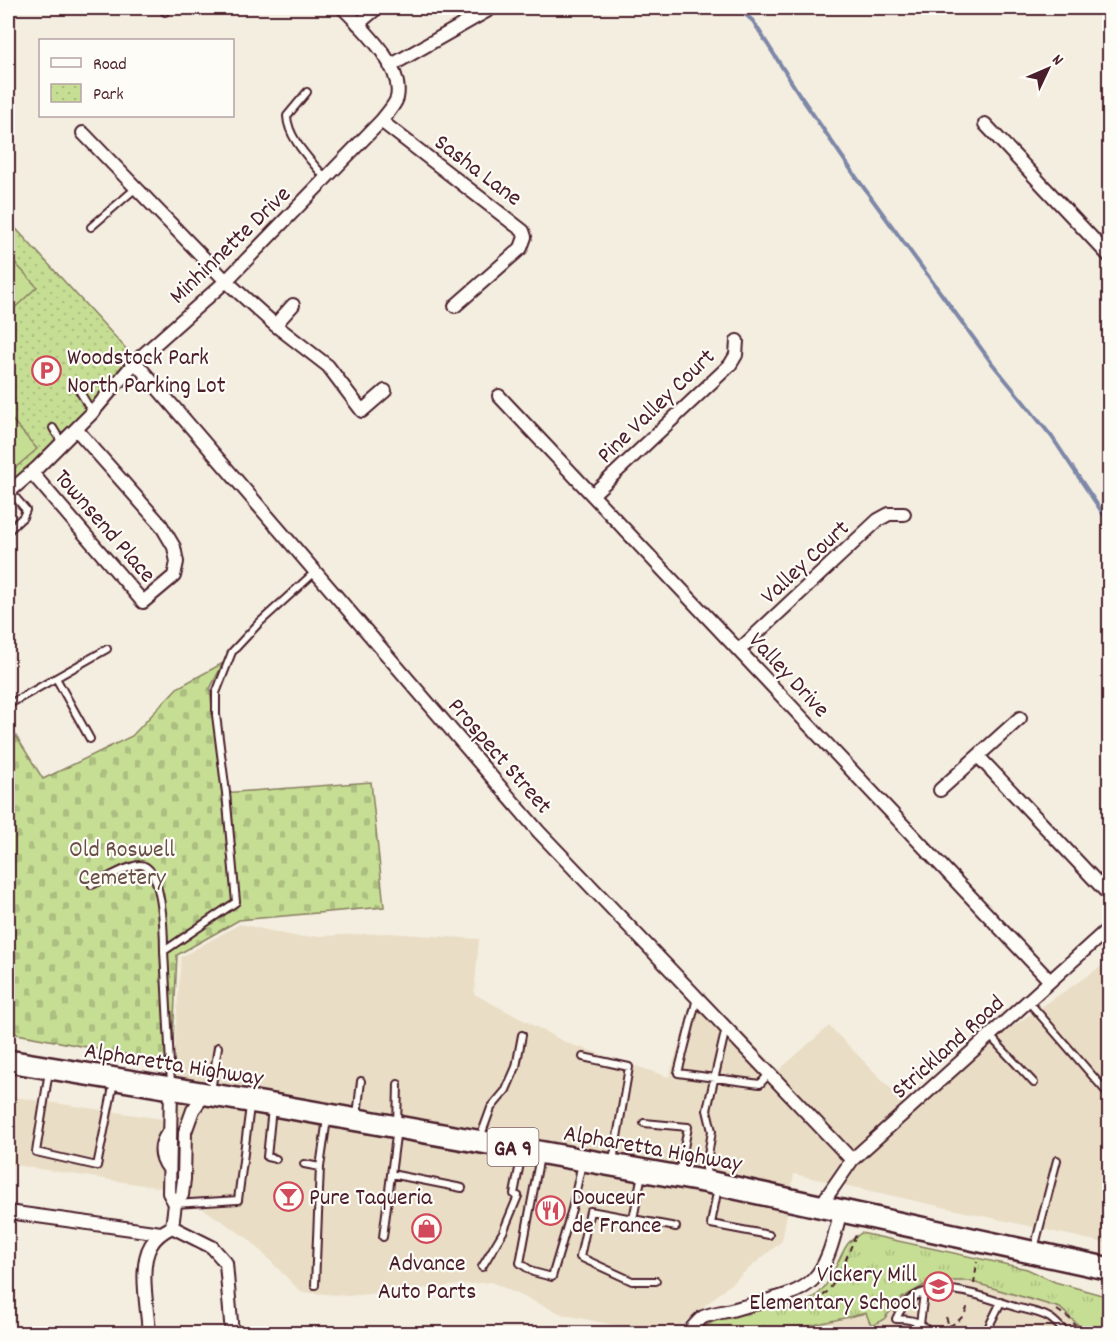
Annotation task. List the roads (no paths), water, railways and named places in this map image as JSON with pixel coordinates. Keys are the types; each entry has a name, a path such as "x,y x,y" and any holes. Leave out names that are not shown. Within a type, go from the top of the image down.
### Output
{"highway":[{"name":"Alpharetta Highway","path":"8,1061 679,1176 1110,1269"}],"street":[{"name":"Minhinnette Drive","path":"9,492 32,473 76,429 135,362 226,281 381,121 397,99 397,81 384,53 343,8"},
{"path":"358,24 376,8"},
{"path":"390,66 492,8"},
{"name":"Sasha Lane","path":"381,121 523,231 525,237 521,248 455,306"},
{"path":"985,124 1110,257"},
{"path":"83,133 226,281 275,325 328,366 362,411 384,391"},
{"path":"275,325 293,305"},
{"name":"Pine Valley Court","path":"592,495 730,365 736,355 737,340"},
{"name":"Prospect Street","path":"135,362 539,832 852,1160"},
{"name":"Valley Drive","path":"499,396 1050,981"},
{"name":"Townsend Place","path":"32,473 143,602 174,576 177,562 174,547 162,525 76,429"},
{"name":"Valley Court","path":"739,650 878,520 889,514 904,514"},
{"path":"940,790 1020,718"},
{"path":"978,756 1110,896"},
{"name":"Strickland Road","path":"687,1334 702,1318 792,1294 811,1283 828,1256 831,1207 852,1160 1110,927"},
{"path":"171,1089 169,1193 175,1204"},
{"path":"149,1334 144,1262 151,1245 167,1230 175,1204 182,1194 184,1140 188,1121 208,1094"},
{"path":"170,1166 184,1162"},
{"path":"8,1212 167,1230 212,1247 226,1263 232,1334"}],"lane":[{"path":"307,92 287,116 287,124 294,139 326,178"},
{"path":"91,227 136,188"},
{"path":"77,387 92,412"},
{"path":"53,428 62,443"},
{"path":"8,531 23,517 26,510 9,492"},
{"path":"164,951 236,902 216,715 216,693 232,652 259,623 315,572"},
{"path":"8,705 107,649"},
{"path":"56,678 90,739"},
{"path":"92,885 140,865 146,866 156,880 164,930 171,1089"},
{"path":"697,998 678,1073 760,1084 770,1074"},
{"path":"1028,1001 1110,1096"},
{"path":"726,1028 707,1110 712,1131 706,1168 713,1183 711,1224 769,1235"},
{"path":"479,1141 490,1108 506,1090 516,1066 522,1035"},
{"path":"990,1036 1034,1083"},
{"path":"208,1094 218,1047"},
{"path":"583,1057 629,1067 612,1165"},
{"path":"49,1068 36,1152 97,1166 115,1079"},
{"path":"357,1120 361,1081"},
{"path":"383,1237 397,1128 398,1084"},
{"path":"175,1204 238,1200 251,1101"},
{"path":"273,1105 267,1157 276,1159"},
{"path":"315,1285 320,1167 328,1115"},
{"path":"644,1123 688,1127 679,1176"},
{"path":"531,1151 520,1263 533,1272 552,1277 572,1209 583,1160"},
{"path":"482,1267 503,1232 518,1196 514,1194 531,1151"},
{"path":"1033,1251 1057,1160"},
{"path":"304,1164 320,1167"},
{"path":"633,1219 643,1170"},
{"path":"391,1174 462,1188"},
{"path":"656,1281 632,1281 580,1257 590,1211 676,1227"},
{"path":"924,1293 923,1326 913,1321 896,1319 908,1300 924,1293 947,1289 969,1292 1049,1318 1067,1334"},
{"path":"985,1334 1001,1302"}],"waterway":[{"path":"738,8 753,21 799,94 856,177 991,362 1052,437 1110,524"}],"place":[{"name":"Woodstock Park North Parking Lot","path":"46,370"},
{"name":"Pure Taqueria","path":"288,1196"},
{"name":"Douceur de France","path":"551,1210"},
{"name":"Advance Auto Parts","path":"427,1229"},
{"name":"Vickery Mill Elementary School","path":"938,1287"}],"park label":[{"name":"Old Roswell Cemetery","path":"122,862"}]}
